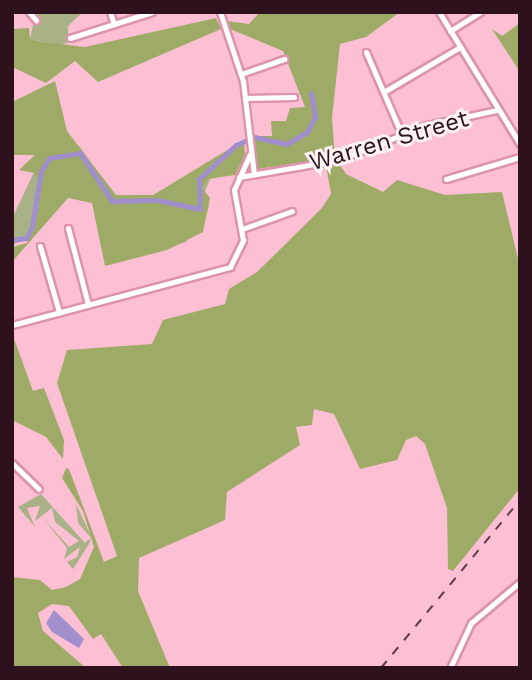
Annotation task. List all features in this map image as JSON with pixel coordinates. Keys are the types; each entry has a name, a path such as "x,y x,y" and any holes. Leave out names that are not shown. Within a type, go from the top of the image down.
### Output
{"street":[{"path":"29,12 36,20"},
{"path":"110,12 114,24"},
{"path":"70,38 152,12"},
{"path":"221,12 241,74 254,174"},
{"path":"439,12 520,144"},
{"path":"450,31 481,12"},
{"path":"387,90 460,47"},
{"path":"366,52 387,90 402,135"},
{"path":"241,74 284,59"},
{"path":"245,97 294,97"},
{"name":"Warren Street","path":"239,177 340,160 402,135 497,110"},
{"path":"12,325 225,270 239,255 242,229 233,196 250,154"},
{"path":"460,175 492,169 520,159"},
{"path":"446,179 520,159"},
{"path":"242,229 292,211"},
{"path":"68,228 88,304"},
{"path":"40,246 59,312"},
{"path":"12,463 38,489"},
{"path":"450,668 472,622 520,582"}],"green space":[{"path":"36,12 83,12 68,26 69,42 61,45 30,39"},
{"path":"260,12 400,12 366,37 340,44 332,118 335,157 258,169 252,136 272,136 271,121 286,121 290,108 305,107 283,51 230,29 227,21 249,24"},
{"path":"216,18 221,29 98,82 75,61 46,83 12,67 12,29 29,28 30,39 85,47"},
{"path":"520,23 520,72 492,29 502,36"},
{"path":"55,81 67,131 116,195 153,195 244,140 245,156 235,175 208,179 202,188 210,198 203,232 167,250 105,266 92,203 68,198 12,262 12,247 27,243 41,183 34,173 19,170 35,155 12,155 12,102"},
{"path":"79,146 114,196 152,196 204,167 211,177 203,196 209,207 186,242 169,247 97,189 39,206 33,230 12,246 12,219 41,157"},
{"path":"338,162 346,174 383,192 397,180 445,195 502,192 520,267 520,488 453,571 448,569 447,508 425,444 416,436 406,440 397,460 360,469 334,414 314,409 312,425 296,427 300,445 227,492 225,520 139,558 138,591 170,668 123,668 101,634 93,639 69,606 52,604 38,613 43,631 86,668 12,668 12,577 40,580 52,590 66,587 80,579 94,547 83,511 62,478 66,468 69,469 104,562 117,556 57,383 67,350 152,344 163,320 225,304 229,289 257,272 321,209 331,194 326,165"},
{"path":"12,333 33,391 44,388 64,440 63,459 46,437 12,420"},
{"path":"41,494 85,543 91,538 73,569 67,562 77,557 80,547 64,559 67,548 42,517 69,547 79,541 55,522 52,508 35,521 40,506 27,508 35,527 18,507"},
{"path":"76,504 90,534 91,538 78,523"}],"shaded area":[{"path":"54,610 84,639 79,648 52,632 46,623"}],"waterway":[{"path":"12,240 26,238 32,227 41,171 49,158 80,153 112,201 157,200 200,209 199,179 236,145 254,137 287,144 307,132 315,117 311,93"}],"railway":[{"path":"381,668 520,500"}]}
